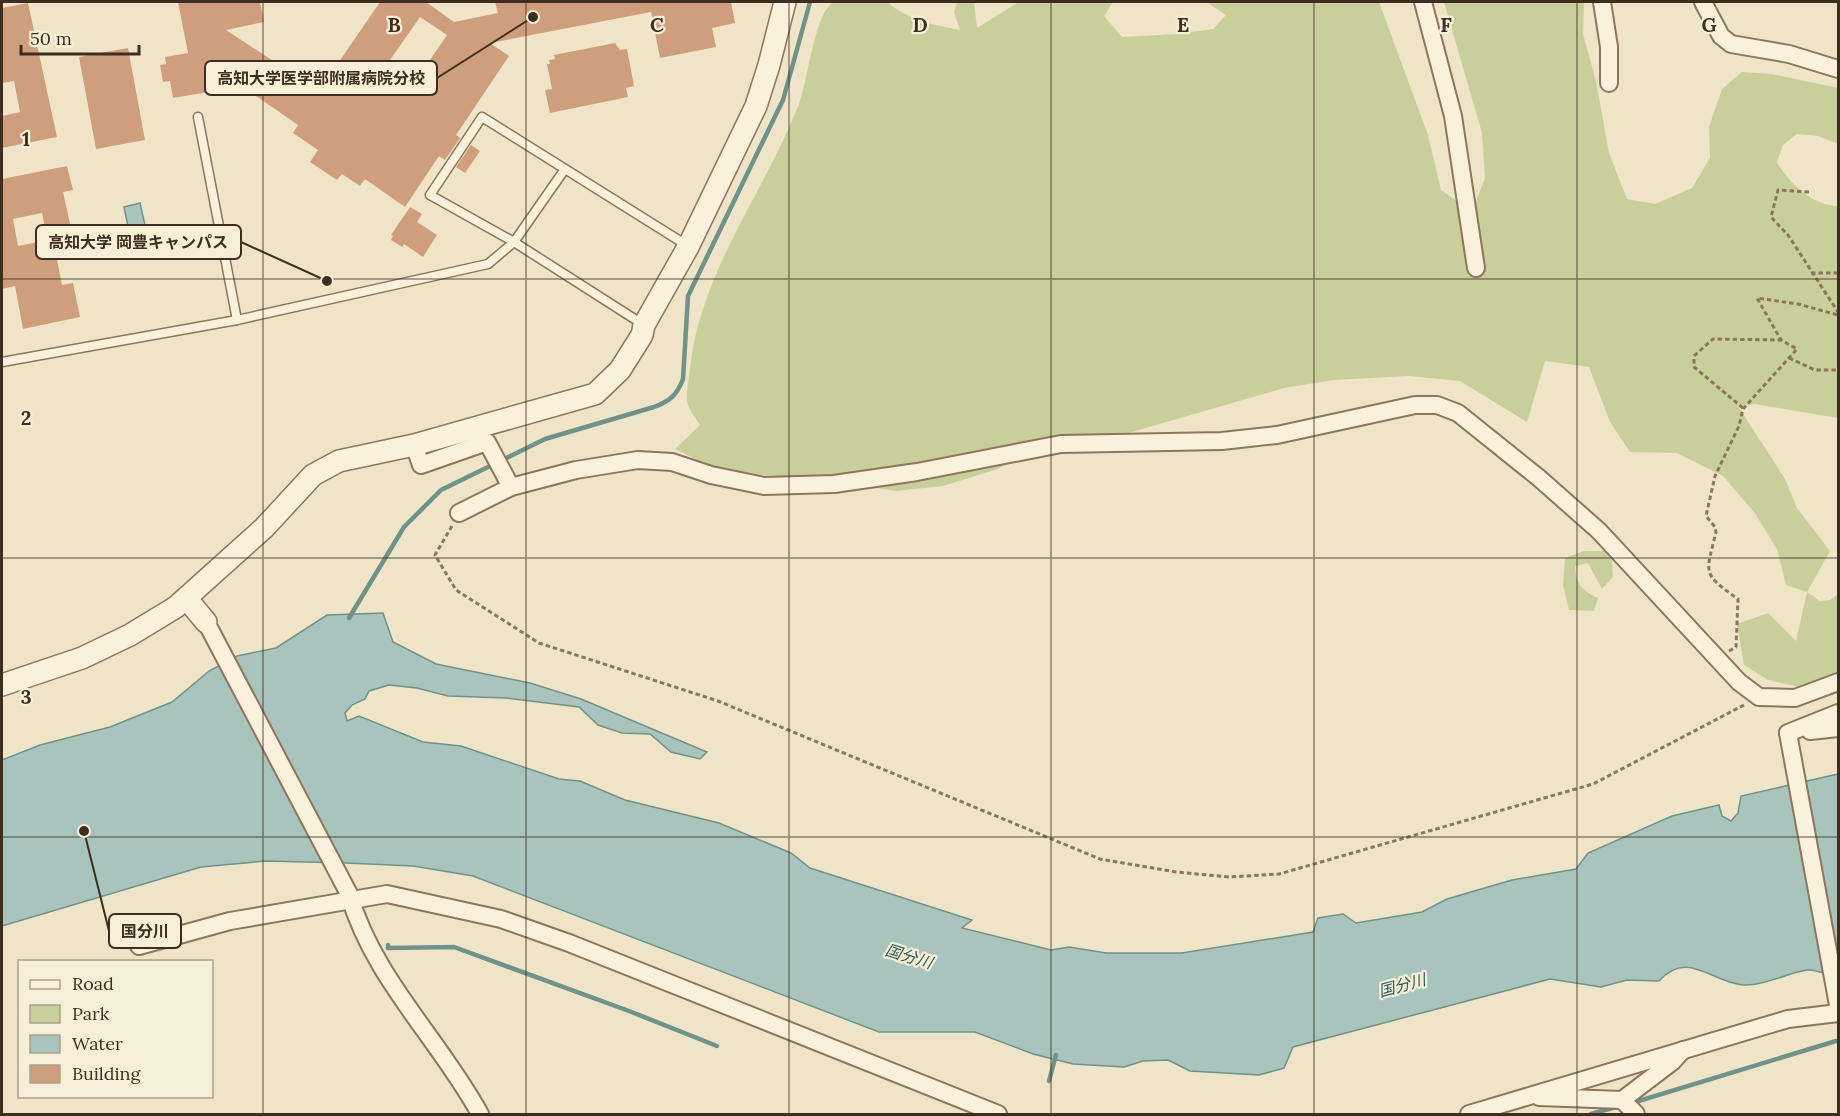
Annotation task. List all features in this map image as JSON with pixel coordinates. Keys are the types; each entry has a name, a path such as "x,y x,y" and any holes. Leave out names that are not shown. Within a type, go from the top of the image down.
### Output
{"street":[{"path":"2,685 82,658 130,635 176,607 264,528 313,475 339,461 414,445 595,394 620,370 642,335 644,326 688,246 756,106 770,65 785,2"},
{"path":"1424,2 1453,116 1476,268"},
{"path":"1602,2 1609,47 1609,83"},
{"path":"1703,2 1721,36 1731,44 1789,54 1839,69"},
{"path":"459,513 507,480 638,460 672,462 711,475 764,486 834,484 916,472 1061,444 1233,440 1277,435 1415,405 1437,405 1458,413 1599,531 1739,682 1759,697 1795,698 1839,682"},
{"path":"414,445 421,465 488,442 507,480"},
{"path":"186,598 206,622 350,898 355,917 392,985 458,1075 480,1114"},
{"path":"1789,737 1839,713"},
{"path":"1789,737 1839,728"},
{"path":"1789,737 1838,1003"},
{"path":"139,946 230,921 350,898 387,894 501,919 569,943 998,1114"},
{"path":"1469,1114 1788,1019 1839,1013"},
{"path":"1527,1097 1622,1100 1672,1062 1683,1049"},
{"path":"1622,1100 1636,1114"}],"lane":[{"path":"198,117 237,320"},
{"path":"644,326 514,242 430,195 482,117 688,246"},
{"path":"2,362 237,320 488,264 514,242 564,169"}],"path":[{"path":"1809,192 1778,190 1771,217 1788,235 1839,314"},
{"path":"1811,273 1839,273"},
{"path":"1780,340 1758,303 1759,297 1839,314"},
{"path":"1717,658 1736,647 1739,602 1709,575 1708,568 1716,532 1715,527 1706,516 1714,476 1739,426 1743,409 1789,358 1796,346 1780,340 1713,339 1694,356 1694,367 1743,409"},
{"path":"1789,358 1815,370 1839,370"},
{"path":"459,513 435,555 456,590 539,643 718,701 1100,859 1176,872 1229,877 1279,874 1593,784 1759,697"}],"green space":[{"path":"833,2 887,2 912,17 960,30 954,12 957,2 974,2 977,28 1019,2 1113,2 1104,16 1122,37 1177,34 1213,29 1226,15 1206,2 1379,2 1428,135 1441,190 1472,212 1485,178 1482,133 1444,2 1584,2 1583,34 1596,81 1609,153 1627,199 1655,204 1692,188 1710,158 1709,127 1722,89 1742,72 1772,74 1838,88 1838,144 1818,136 1797,134 1783,145 1777,162 1788,178 1803,192 1819,202 1838,206 1838,418 1755,404 1738,406 1785,479 1797,508 1830,551 1807,592 1786,585 1777,549 1754,512 1723,476 1677,453 1630,452 1610,422 1589,367 1545,361 1527,422 1460,381 1409,376 1333,380 1284,388 1111,438 1026,453 998,469 943,486 896,491 850,484 802,482 765,475 724,473 675,449 700,425 689,407 687,393 696,333 706,299 735,234 785,137 799,104 816,34 826,9"},
{"path":"1584,551 1604,551 1612,561 1613,577 1602,589 1588,563 1575,566 1581,586 1598,598 1594,611 1569,610 1563,585 1565,558"},
{"path":"1807,592 1820,601 1830,600 1838,594 1838,680 1811,690 1768,680 1744,665 1737,624 1768,613 1796,641"}],"water":[{"path":"140,203 150,248 133,251 124,207"},
{"path":"383,613 393,642 436,664 530,683 581,699 707,752 700,759 671,752 650,734 622,733 598,725 579,707 506,698 448,696 417,688 389,685 369,691 365,699 352,705 345,713 347,721 359,716 423,742 461,746 559,779 580,781 625,800 719,823 791,853 810,868 972,920 962,928 1051,950 1069,947 1106,953 1182,953 1313,932 1318,918 1343,914 1356,923 1422,912 1447,899 1512,880 1576,869 1588,853 1672,816 1719,805 1722,816 1731,821 1738,813 1741,796 1838,774 1838,975 1807,970 1759,984 1743,985 1731,983 1689,967 1669,972 1659,981 1627,980 1601,987 1550,979 1293,1047 1284,1068 1259,1075 1190,1071 1168,1060 1143,1061 1124,1067 1073,1064 1033,1054 975,1032 879,1032 473,876 413,866 266,861 201,867 2,926 2,760 40,745 110,727 172,702 209,671 237,656 276,648 327,615"}],"building":[{"path":"178,2 260,2 264,22 226,30 319,91 380,2 426,2 454,22 498,13 495,2 731,2 735,23 712,28 716,47 660,58 651,12 490,43 509,56 456,135 460,138 445,160 439,156 405,207 365,179 360,186 342,174 337,180 310,162 318,150 293,133 298,125 249,91 227,95 226,89 173,98 170,81 163,82 160,65 166,64 165,57 188,53","holes":["420,17 447,35 417,79 390,60"]},
{"path":"28,3 57,137 2,148 2,116 20,112 14,81 2,83 2,8"},
{"path":"615,43 620,50 627,49 634,86 626,88 628,97 550,113 545,90 552,89 547,64 550,64 549,60 555,59 554,55"},
{"path":"128,48 145,140 96,149 79,57"},
{"path":"471,145 480,151 465,173 456,167"},
{"path":"67,166 73,190 63,192 71,228 46,233 42,213 13,219 18,246 53,239 62,285 73,283 80,317 23,329 15,286 2,289 2,179"},
{"path":"410,207 422,214 417,222 437,235 423,257 404,244 402,247 391,240 393,236 391,235"}],"waterway":[{"path":"349,618 404,527 441,490 545,439 654,407 669,400 678,389 683,379 688,296 783,100 810,2"},
{"path":"388,945 388,948 454,947 717,1046"},
{"path":"1632,1103 1836,1041"},
{"path":"1049,1081 1056,1055"},
{"path":"1591,1114 1616,1107"}],"place":[{"name":"高知大学医学部附属病院分校","path":"533,17"},
{"name":"高知大学 岡豊キャンパス","path":"327,281"},
{"name":"国分川","path":"84,831"}]}
